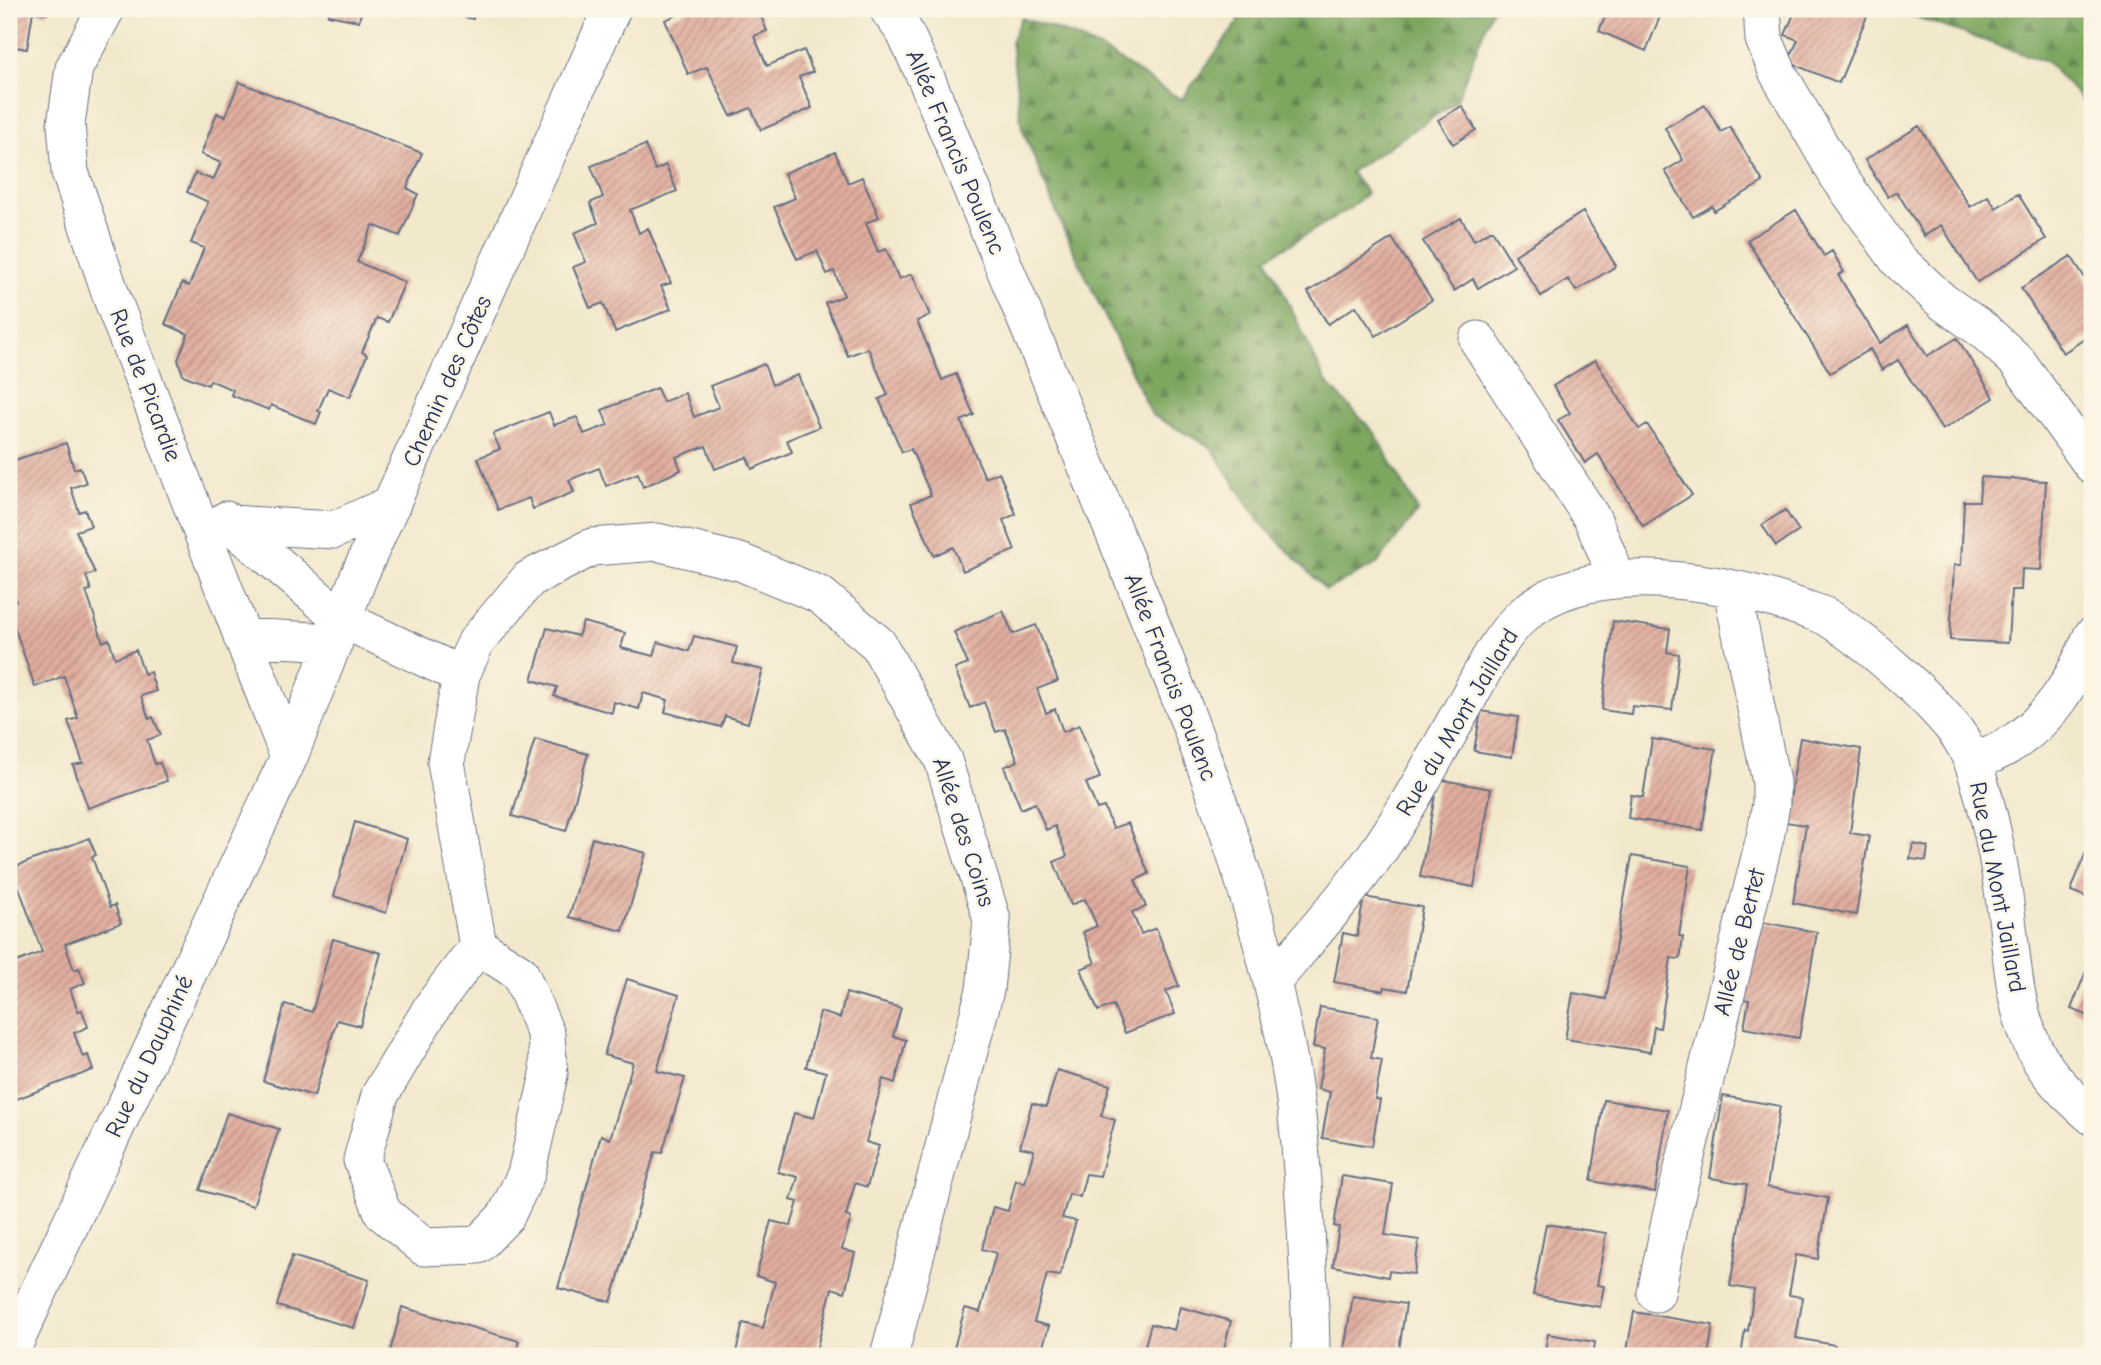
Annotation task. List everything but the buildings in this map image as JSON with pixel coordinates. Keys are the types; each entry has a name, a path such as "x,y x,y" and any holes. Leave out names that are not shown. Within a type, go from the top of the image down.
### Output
{"street":[{"name":"Rue de Picardie","path":"106,9 74,68 66,124 70,172 113,300 289,757"},
{"name":"Chemin des Côtes","path":"289,757 338,630 392,503 612,9"},
{"path":"1762,9 1764,39 1778,73 1838,176 1883,239 1915,279 1942,302 1983,330 2017,361 2092,465"},
{"name":"Allée Francis Poulenc","path":"904,16 1172,673 1242,872 1286,1043 1303,1164 1311,1356"},
{"path":"1478,340 1593,520 1608,556 1614,580"},
{"path":"178,468 230,524 338,630"},
{"path":"230,524 334,530 392,503"},
{"name":"Allée des Coins","path":"478,946 446,762 461,675 476,642 529,579 593,547 657,542 740,562 820,595 878,644 943,760 992,920 985,990 889,1356"},
{"name":"Rue du Mont Jaillard","path":"1272,981 1345,895 1390,834 1488,662 1522,617 1552,596 1586,585 1614,580 1690,583 1732,589 1779,600 1824,616 1865,645 1927,700 1956,732 1973,763 1987,806 2004,892 2013,972 2024,1021 2040,1059 2061,1088 2092,1116"},
{"name":"Allée de Bertet","path":"1656,1293 1671,1217 1766,834 1770,804 1771,782 1732,589"},
{"path":"243,637 338,630 461,675"},
{"path":"1973,763 2008,746 2036,725 2059,701 2079,668 2092,636"},
{"name":"Rue du Dauphiné","path":"9,1355 289,757"},
{"path":"478,946 520,973 545,1035 549,1075 526,1174 506,1216 478,1245 425,1247 383,1213 362,1160 380,1095 432,1007 478,946"}],"green space":[{"path":"1237,9 1492,9 1456,102 1350,172 1367,193 1349,209 1267,258 1326,382 1375,433 1418,511 1377,564 1326,590 1259,521 1211,447 1152,415 1063,228 1022,128 1011,42 1021,18 1097,47 1182,99 1238,22"},
{"path":"1893,9 2092,9 2092,111 2047,62"}]}
